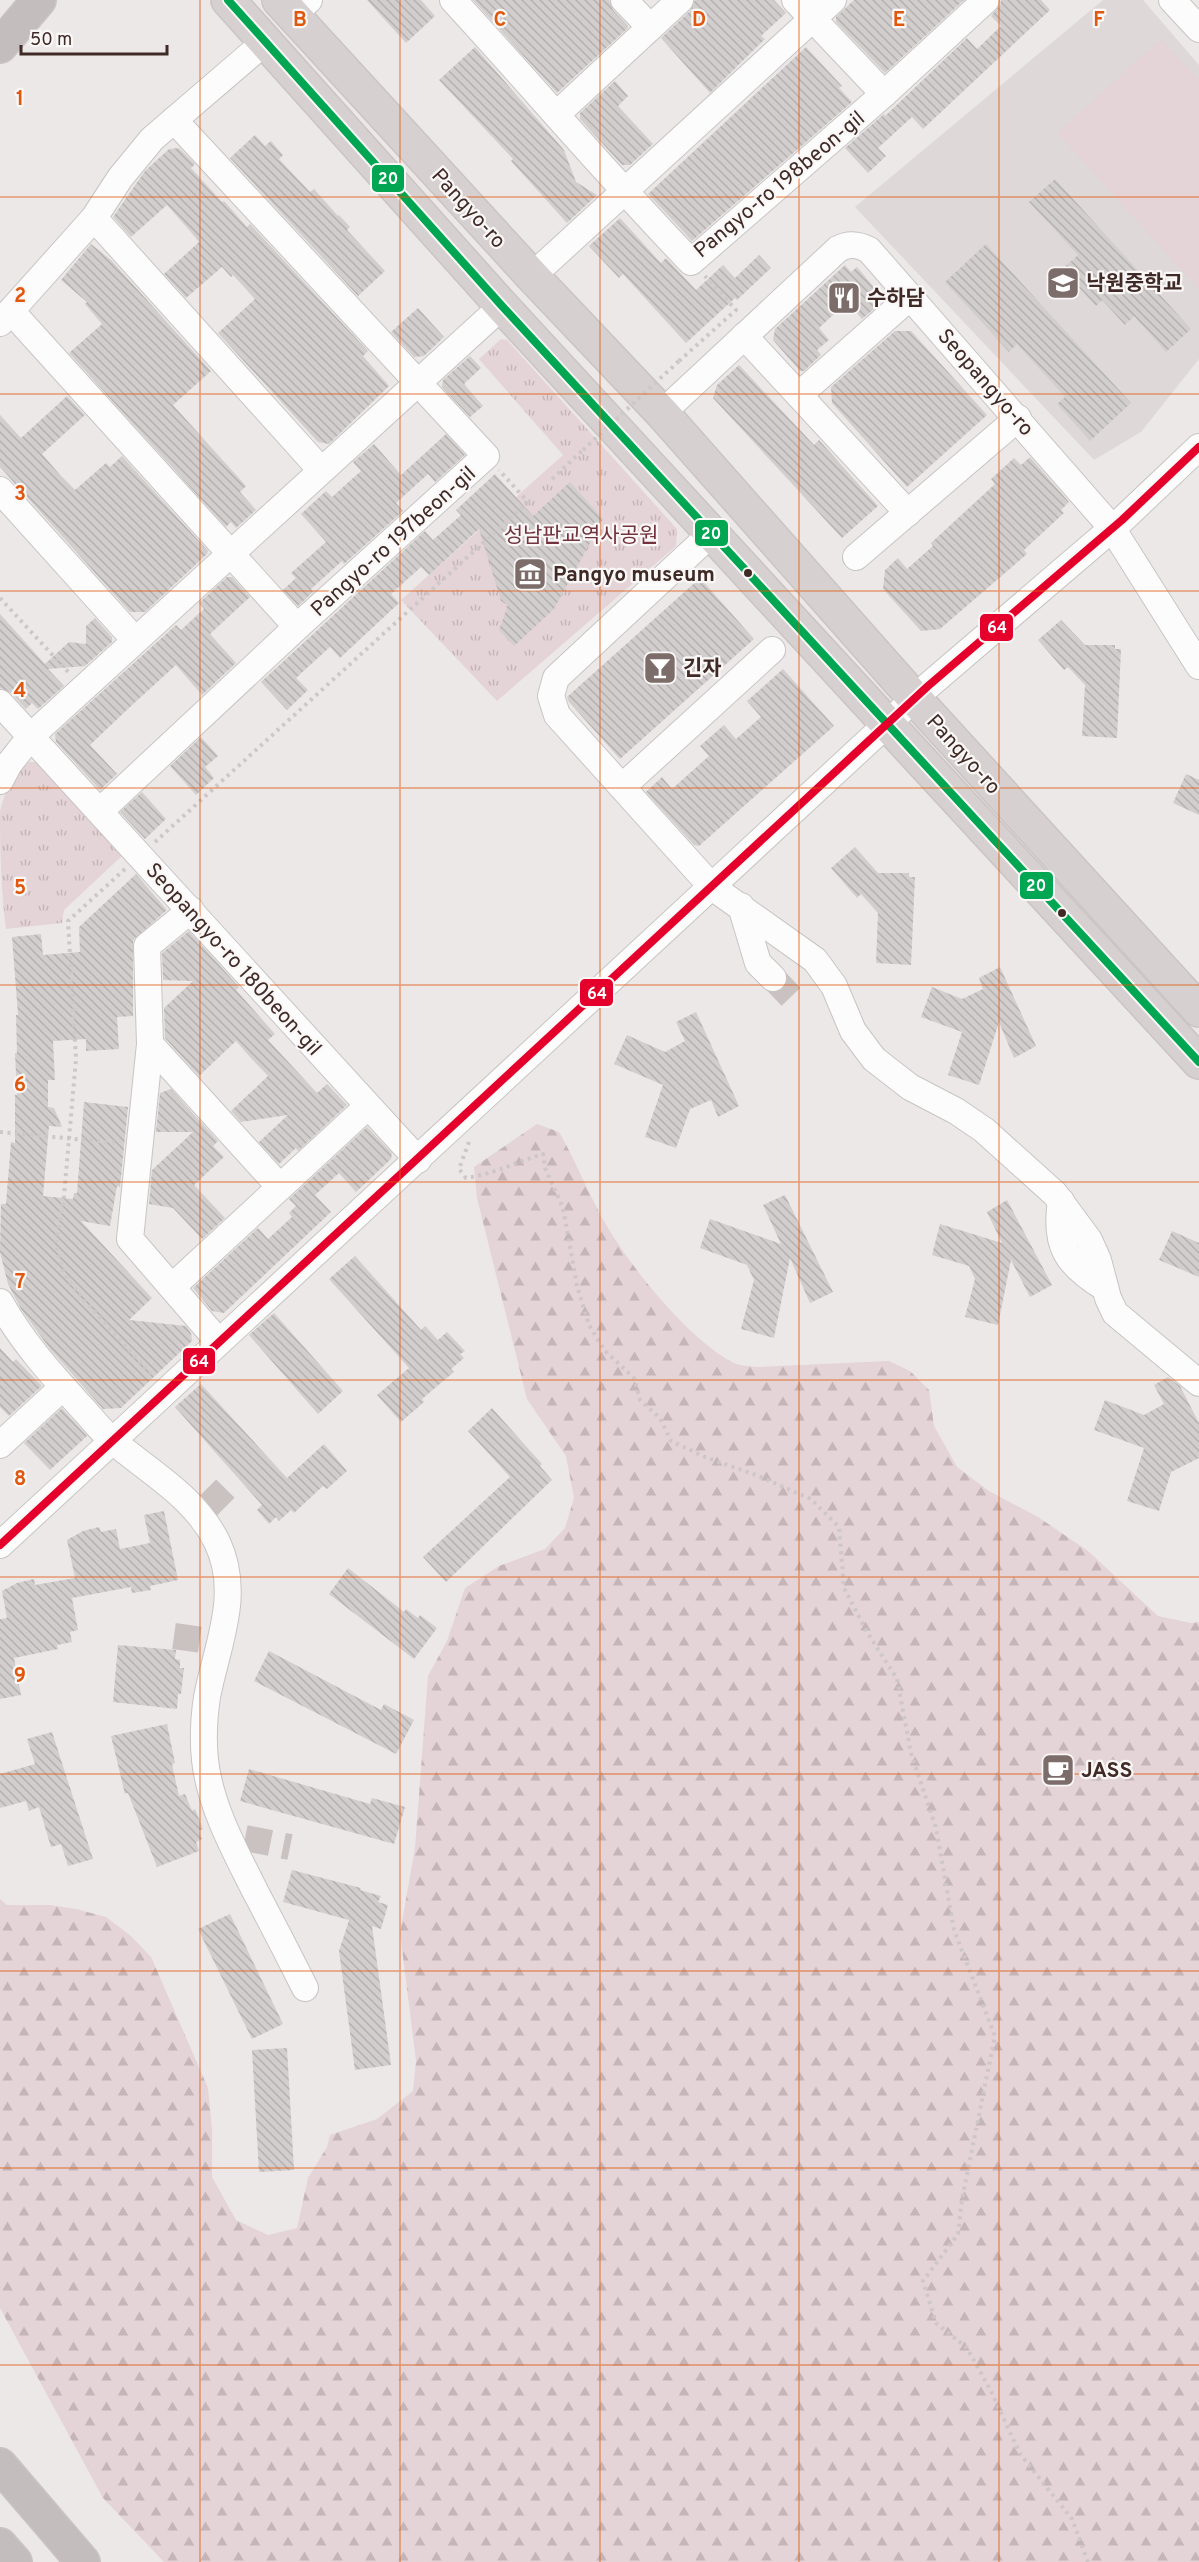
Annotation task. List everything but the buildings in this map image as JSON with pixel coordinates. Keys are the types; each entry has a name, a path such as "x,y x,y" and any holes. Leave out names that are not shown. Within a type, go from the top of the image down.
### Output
{"highway":[{"path":"0,46 39,0"},
{"path":"0,2458 9,2476 83,2562"},
{"path":"0,2545 15,2562"}],"main road":[{"name":"Pangyo-ro","path":"228,0 502,306 713,532 886,725 1199,1062"},
{"name":"Pangyo-ro","path":"294,5 532,276 662,413 915,699 1199,1010"}],"street":[{"name":"Pangyo-ro 198beon-gil","path":"453,0 557,114 624,193 691,262 884,94 986,0"},
{"path":"624,0 650,27"},
{"path":"557,114 680,0"},
{"path":"795,0 884,94"},
{"path":"532,276 833,0"},
{"path":"1172,0 1199,29"},
{"path":"6,317 94,218 134,160 174,120 265,42"},
{"name":"Pangyo-ro 197beon-gil","path":"6,317 297,627 486,456 174,120"},
{"path":"94,218 321,470"},
{"name":"Seopangyo-ro","path":"744,336 838,249 854,244 869,250 1112,528 1199,666"},
{"path":"799,395 910,297"},
{"path":"0,781 9,764 31,736 502,306"},
{"path":"662,413 744,336 908,513"},
{"path":"856,557 1018,418"},
{"path":"0,1545 886,725 1112,528 1199,447"},
{"path":"0,490 135,640"},
{"path":"713,532 556,678 552,687 552,706 557,715 712,887 815,960 834,986 853,1031 874,1059 910,1087 956,1111 984,1130 1061,1201 1089,1240 1115,1313 1199,1383"},
{"path":"100,811 297,627"},
{"path":"622,787 772,650"},
{"name":"Seopangyo-ro 180beon-gil","path":"0,703 191,910 367,1107 418,1160"},
{"path":"741,906 758,963 772,978"},
{"path":"191,910 147,946 150,1044 130,1239 219,1342"},
{"path":"150,1044 280,1187"},
{"path":"172,1287 367,1107"},
{"path":"0,1302 23,1339 113,1441 203,1510 218,1543 225,1564 228,1600 215,1642 207,1698 205,1760 216,1803 237,1836 305,1988"},
{"path":"0,1445 63,1387"}],"path":[{"path":"552,479 736,310 691,262"},
{"path":"165,1392 64,1274 56,1244 64,1196 76,1059 68,921 528,502 486,456"},
{"path":"0,598 83,688"},
{"path":"479,1104 459,1169 466,1179 492,1174 522,1160 543,1154 545,1168 563,1208 577,1286 589,1325 605,1351 634,1378 640,1400 660,1418 671,1441 705,1457 756,1474 811,1499 839,1527 844,1588 867,1632 897,1679 911,1753 936,1828 954,1930 996,2036 962,2199 958,2234 923,2281 936,2323 967,2348 991,2391 1020,2454 1072,2519 1088,2562"},
{"path":"0,1132 139,1146"}],"shaded area":[{"name":"낙원중학교","path":"1103,0 1143,0 1199,65 1199,359 1141,432 1094,460 855,207"}],"green space":[{"path":"1161,39 1199,81 1199,289 1058,133"},
{"name":"성남판교역사공원","path":"501,339 507,340 677,529 676,546 497,701 401,600 563,455 479,359"},
{"path":"23,762 41,762 125,853 64,910 62,923 6,929 1,871 0,813 6,793"},
{"path":"537,1124 559,1132 607,1226 637,1270 675,1315 715,1351 736,1364 757,1367 889,1361 910,1371 929,1390 934,1426 957,1467 989,1491 1038,1517 1088,1551 1158,1616 1191,1623 1199,1622 1199,2562 164,2562 103,2498 0,2308 0,1899 7,1905 50,1905 106,1917 131,1936 151,1957 208,2088 212,2129 212,2177 236,2220 268,2235 297,2228 308,2178 327,2147 330,2135 377,2119 413,2091 416,2061 400,1933 415,1848 428,1676 447,1641 465,1588 499,1566 545,1549 565,1528 574,1498 566,1456 527,1399 477,1198 474,1167"}],"tunnel":[{"path":"773,978 796,1002"},
{"path":"207,1507 227,1487"},
{"path":"174,1636 210,1641"},
{"path":"245,1838 290,1847"}],"transit line":[{"name":"20","path":"228,0 502,306 1199,1062"},
{"name":"64","path":"0,1545 928,686 1122,520 1199,447"}],"place":[{"name":"낙원중학교","path":"1063,283"},
{"name":"수하담","path":"844,298"},
{"name":"Pangyo museum","path":"530,574"},
{"name":"긴자","path":"660,668"},
{"name":"JASS","path":"1058,1770"}]}
